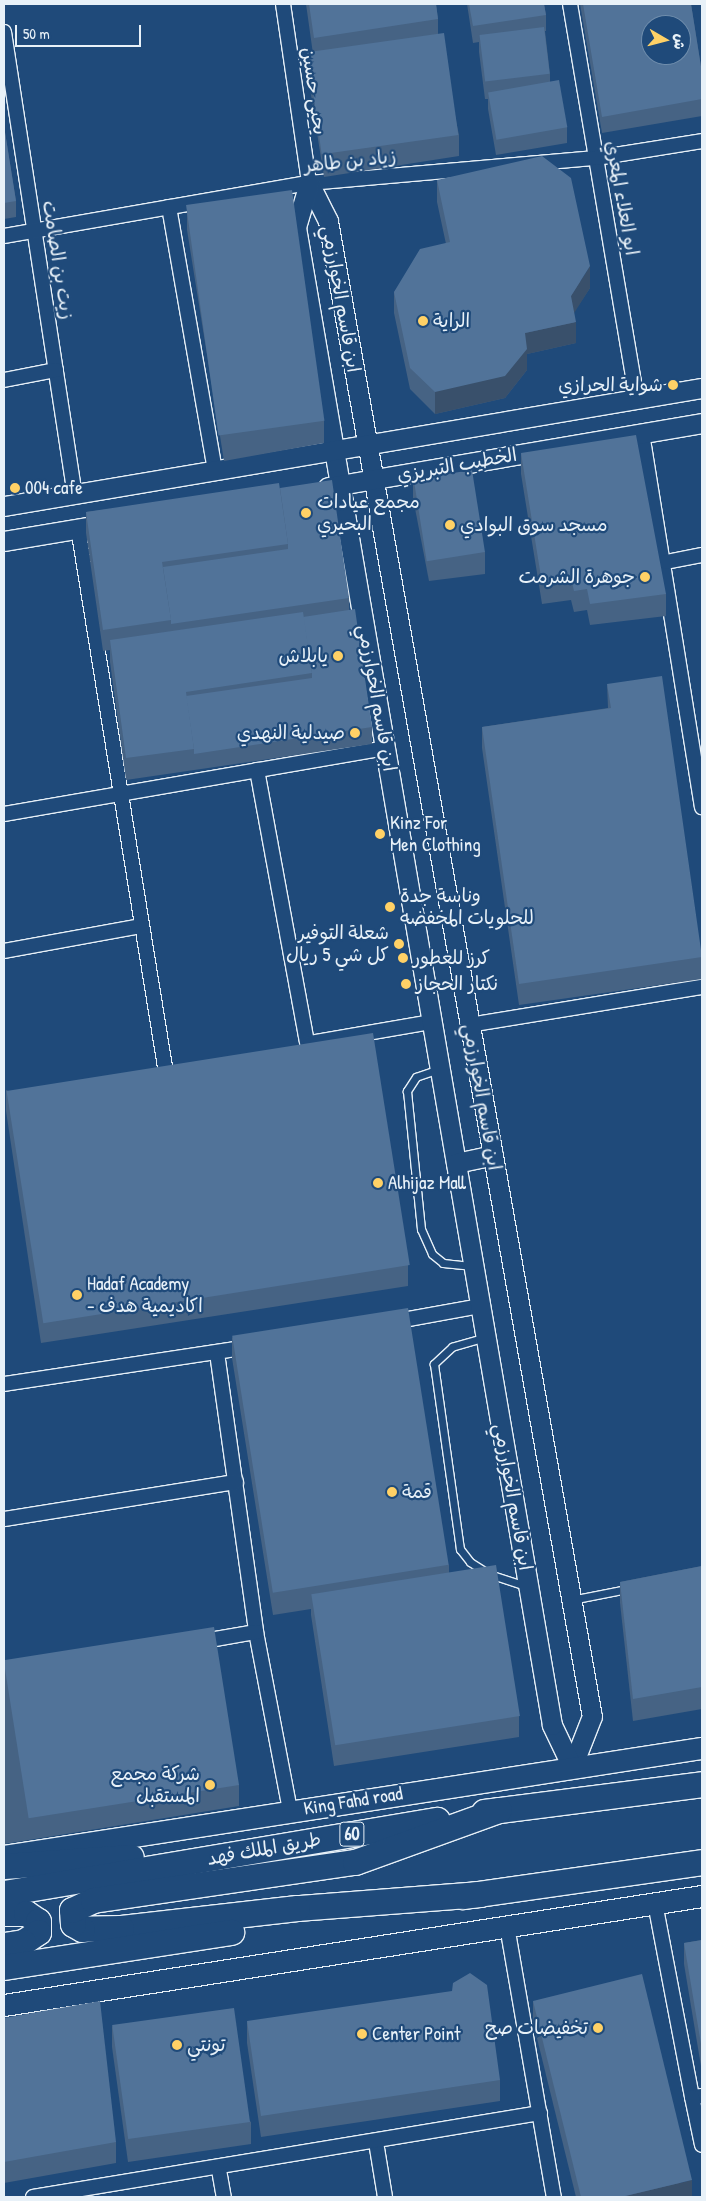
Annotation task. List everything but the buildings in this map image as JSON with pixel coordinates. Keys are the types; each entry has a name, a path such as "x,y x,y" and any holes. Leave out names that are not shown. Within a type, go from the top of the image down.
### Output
{"highway":[{"name":"طريق الملك فهد","path":"4,1893 499,1810 702,1784"},
{"path":"480,1894 297,1908 122,1928 82,1929 73,1924 72,1910 93,1900 355,1862 499,1810"},
{"path":"4,1866 276,1847"},
{"path":"4,1967 702,1862"},
{"path":"4,1913 26,1913 38,1921 38,1932 23,1942 4,1945"}],"main road":[{"name":"King Fahd road","path":"4,1856 702,1748"},
{"path":"4,2005 702,1896"}],"street":[{"name":"يحيى حسين","path":"283,4 309,184"},
{"name":"ابو العلاء المعري","path":"570,4 637,399"},
{"name":"زيت بن الصامت","path":"4,32 75,494"},
{"name":"زياد بن طاهر","path":"4,236 309,184 596,158 702,141"},
{"name":"ابن قاسم الخوارزمي","path":"309,184 328,221 592,1716 572,1767"},
{"name":"ابن قاسم الخوارزمي","path":"309,184 296,227 552,1726 572,1767"},
{"path":"169,207 215,470"},
{"path":"4,380 56,370"},
{"name":"الخطيب التبريزي","path":"4,506 702,388"},
{"name":"الخطيب التبريزي","path":"313,489 702,423"},
{"path":"642,433 695,714 702,807"},
{"path":"4,541 127,520"},
{"path":"78,528 165,1067"},
{"path":"666,562 702,555"},
{"path":"4,814 385,748"},
{"path":"257,770 307,1043"},
{"path":"4,951 142,926"},
{"path":"469,1025 702,987"},
{"path":"288,1047 432,1022"},
{"path":"146,1070 184,1064"},
{"path":"456,1163 492,1155"},
{"path":"373,1325 480,1306"},
{"path":"4,1384 217,1353 266,1344"},
{"path":"217,1353 256,1632 290,1811"},
{"path":"4,1519 236,1482"},
{"path":"179,1645 256,1632"},
{"path":"655,1903 697,2096 702,2145"},
{"path":"507,1926 554,2197"},
{"path":"33,2197 219,2170 540,2113"},
{"path":"376,2142 385,2197"},
{"path":"219,2170 224,2197"}],"lane":[{"path":"440,1068 416,1077 407,1091 421,1229 432,1254 443,1263 474,1266"},
{"path":"486,1337 452,1347 434,1364 460,1550 483,1570 528,1588"},
{"path":"571,1600 637,1587"}],"place":[{"name":"الراية","path":"423,321"},
{"name":"شواية الحرازي","path":"673,385"},
{"name":"004 cafe","path":"15,488"},
{"name":"مجمع عيادات البحيري","path":"306,513"},
{"name":"مسجد سوق البوادي","path":"450,525"},
{"name":"جوهرة الشرمت","path":"645,577"},
{"name":"يابلاش","path":"338,656"},
{"name":"صيدلية النهدي","path":"355,733"},
{"name":"Kinz For Men Clothing","path":"380,834"},
{"name":"وناسة جدة للحلويات المخفضه","path":"390,907"},
{"name":"شعلة التوفير كل شي 5 ريال","path":"399,944"},
{"name":"كرز للعطور","path":"403,958"},
{"name":"نكتار الحجاز","path":"406,984"},
{"name":"Alhijaz Mall","path":"378,1183"},
{"name":"Hadaf Academy - اكاديمية هدف","path":"77,1295"},
{"name":"قمة","path":"392,1492"},
{"name":"شركة مجمع المستقبل","path":"210,1785"},
{"name":"تخفيضات صح","path":"598,2028"},
{"name":"Center Point","path":"362,2034"},
{"name":"تونتي","path":"177,2045"}]}
